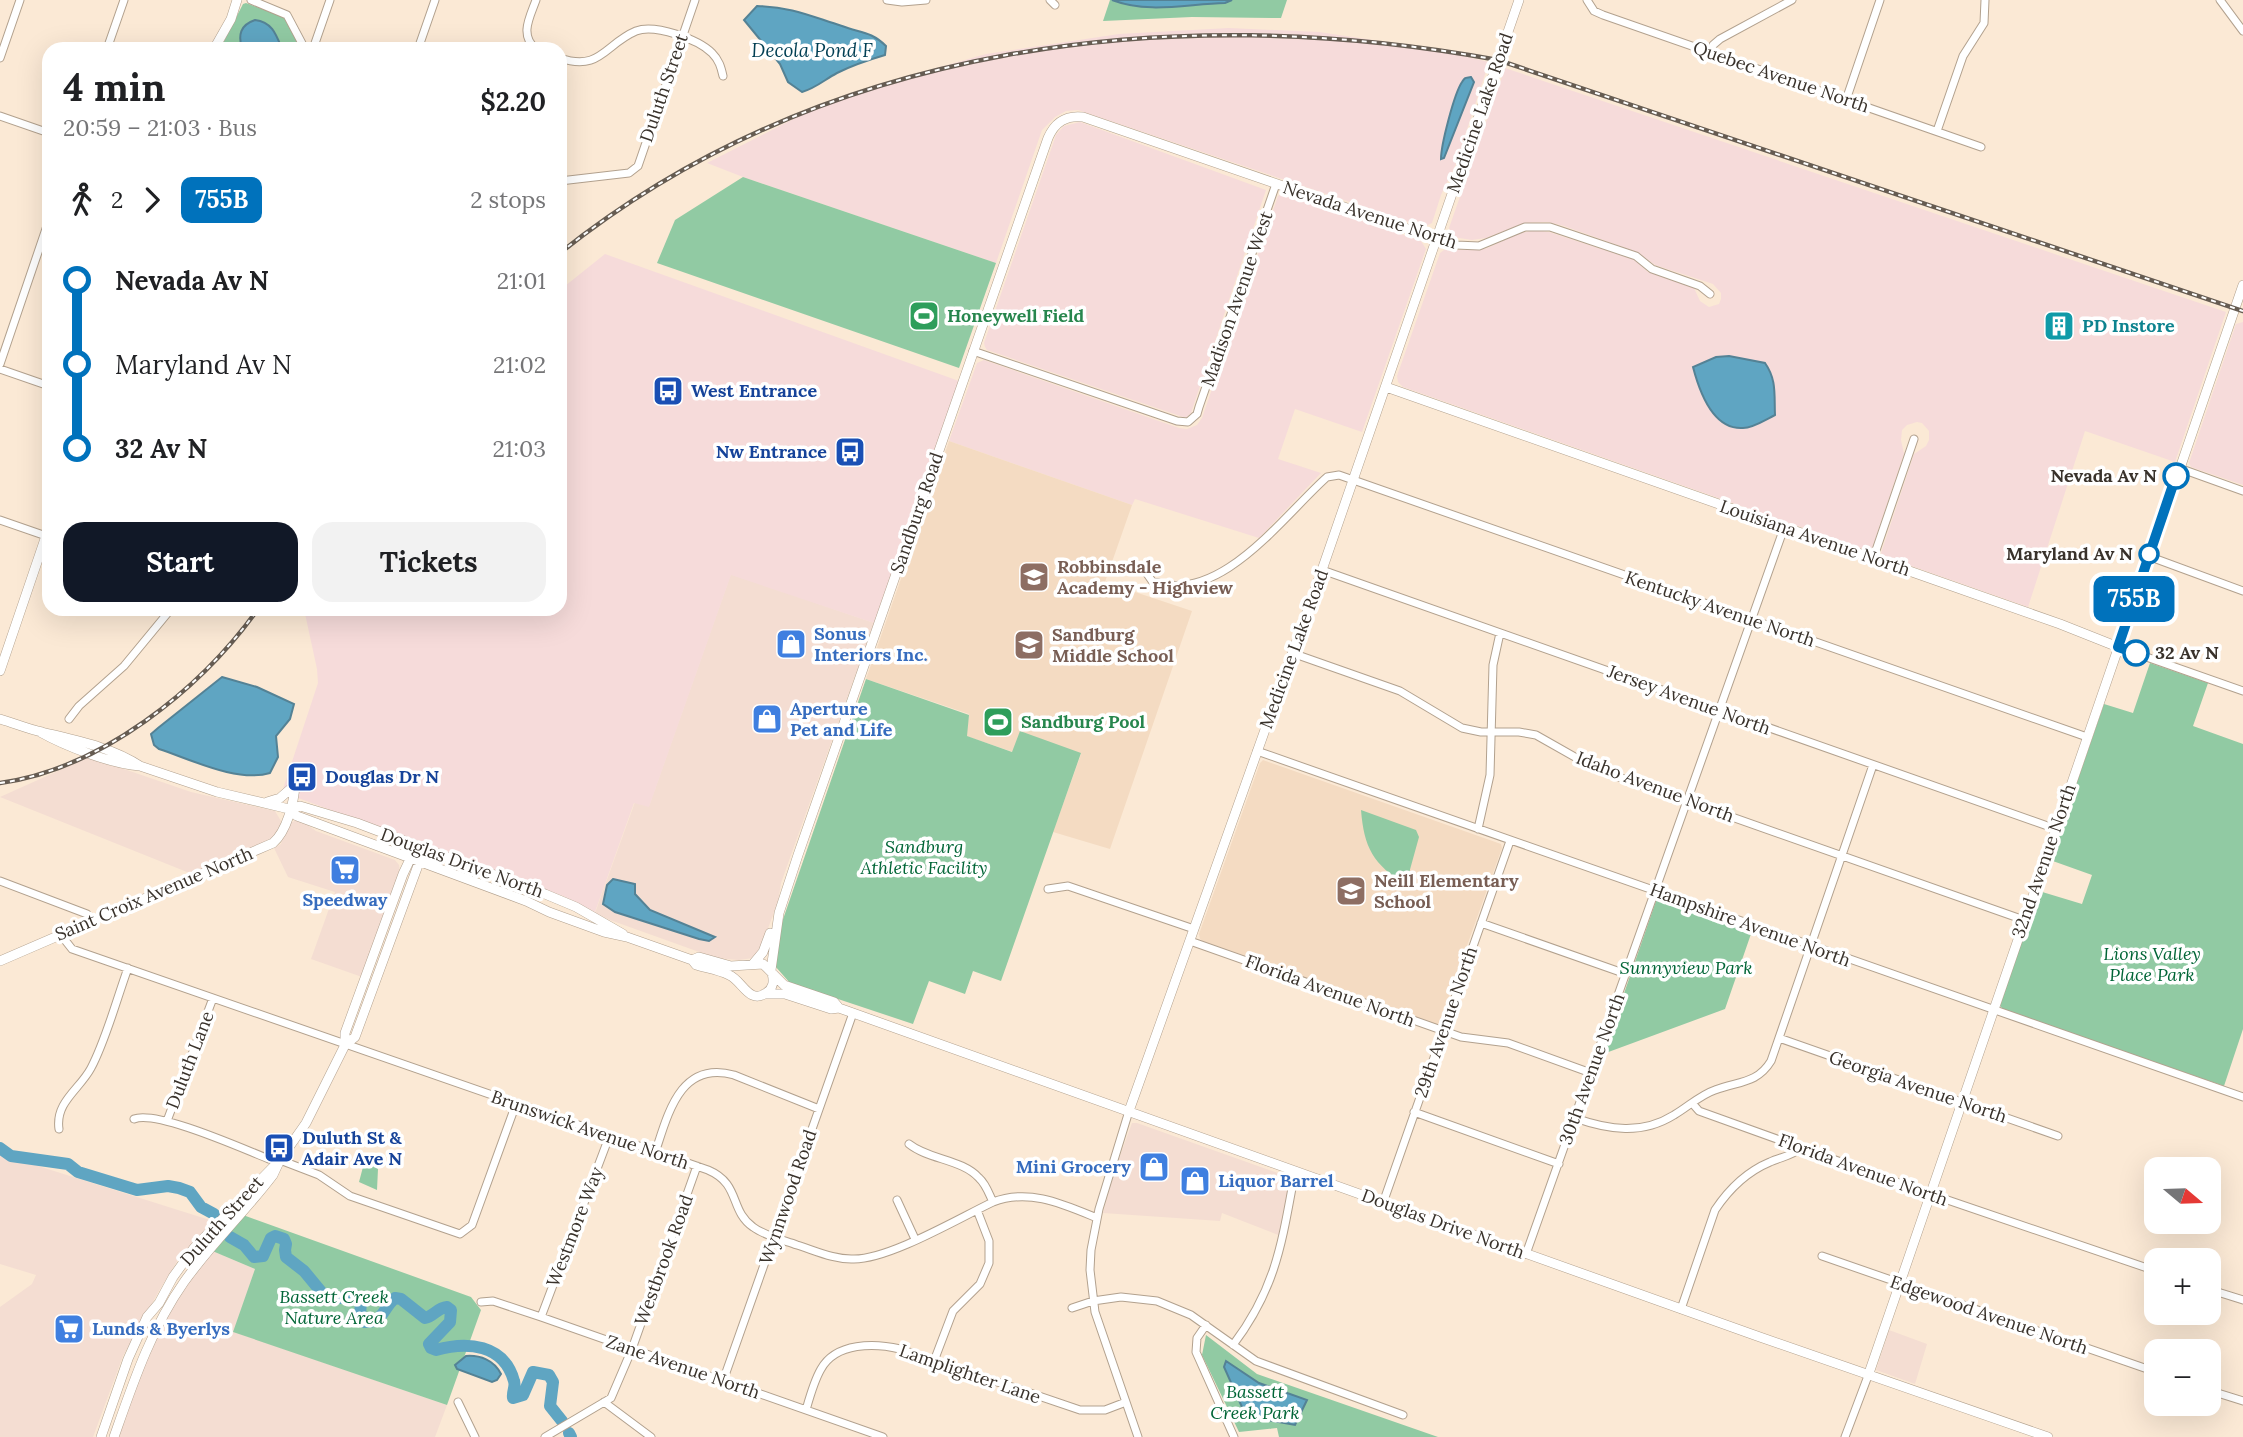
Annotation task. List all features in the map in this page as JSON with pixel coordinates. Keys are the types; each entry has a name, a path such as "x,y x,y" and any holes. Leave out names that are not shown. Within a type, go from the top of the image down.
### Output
{"street":[{"path":"0,58 20,0"},
{"path":"109,42 124,0"},
{"path":"219,42 237,0"},
{"path":"251,0 287,15 300,42"},
{"path":"315,42 330,0"},
{"path":"420,42 435,0"},
{"path":"529,42 526,28 536,0"},
{"name":"Duluth Street","path":"567,180 629,173 638,166 695,0"},
{"path":"887,0 926,0"},
{"name":"Medicine Lake Road","path":"1138,1437 1093,1301 1090,1260 1106,1180 1322,570 1519,0"},
{"name":"Quebec Avenue North","path":"1587,0 1594,11 1603,15 1981,147"},
{"path":"1711,52 1713,45 1720,39 1792,0"},
{"path":"1846,100 1880,0"},
{"path":"1937,131 1963,56 1984,23 1986,0"},
{"path":"2220,0 2243,31"},
{"path":"567,60 578,63 592,61 630,35 645,29 661,30 703,46 721,65 723,76"},
{"path":"0,116 42,131"},
{"name":"Nevada Avenue North","path":"1064,119 1079,116 1087,118 1456,245 1479,246 1525,227 1550,227 1636,257 1652,269 1700,286 1710,294"},
{"name":"Sandburg Road","path":"772,971 779,913 1048,138 1056,125 1064,119"},
{"name":"Madison Avenue West","path":"973,351 1177,421 1188,422 1197,414 1276,184"},
{"path":"0,363 42,240"},
{"name":"32nd Avenue North","path":"1846,1437 2243,287"},
{"path":"0,369 42,384"},
{"name":"Louisiana Avenue North","path":"1386,387 2243,691"},
{"path":"1873,559 1914,439"},
{"path":"2179,468 2243,491"},
{"path":"1143,568 1152,581 1172,587 1210,577 1254,548 1327,477 1339,475 1353,480"},
{"name":"Kentucky Avenue North","path":"1353,480 2087,737"},
{"path":"0,520 42,531"},
{"name":"30th Avenue North","path":"1527,1254 1784,528"},
{"path":"0,671 42,550"},
{"path":"2148,556 2243,591"},
{"name":"Jersey Avenue North","path":"1322,570 2056,829"},
{"path":"69,719 79,706 124,666 165,616"},
{"path":"1478,829 1487,794 1492,732 1493,664 1500,633"},
{"name":"Idaho Avenue North","path":"1292,653 1400,691 1462,728 1536,735 1585,764 2024,920"},
{"name":"Douglas Drive North","path":"0,719 126,765 140,766 216,792 289,809 300,806 316,810 564,902 627,937"},
{"name":"Hampshire Avenue North","path":"1257,751 2243,1097"},
{"path":"1575,1118 1604,1128 1641,1128 1661,1122 1714,1090 1760,1076 1771,1061 1873,765"},
{"path":"262,803 279,798 295,785 289,809"},
{"name":"Douglas Drive North","path":"289,809 297,816 575,922 627,937 692,960 696,965 733,976 752,995 785,994 831,1009 839,1008 1867,1376 2048,1437"},
{"name":"Saint Croix Avenue North","path":"0,961 273,843 280,835 289,809"},
{"name":"29th Avenue North","path":"1382,1203 1510,841"},
{"name":"Duluth Street","path":"101,1437 128,1359 147,1317 194,1248 280,1160 306,1123 345,1045 345,1033 420,848"},
{"path":"0,881 87,914 90,922"},
{"path":"1048,889 1068,886 1194,929"},
{"name":"Sandburg Road","path":"751,965 763,952 773,921 779,913"},
{"path":"1481,923 1626,974"},
{"name":"Brunswick Avenue North","path":"61,935 72,949 697,1166 723,1178 729,1185 743,1218 755,1229 829,1256 856,1260 883,1254 993,1202 1012,1196 1032,1196 1097,1218"},
{"name":"Florida Avenue North","path":"1190,941 1443,1031 1471,1040 1508,1043 1591,1073"},
{"name":"Douglas Drive North","path":"692,960 699,957 731,966 763,964 784,985 834,1002 839,1008"},
{"path":"743,986 741,977 751,965"},
{"path":"59,1129 60,1110 92,1067 128,968"},
{"path":"764,995 773,985 772,971"},
{"name":"Duluth Lane","path":"167,1121 213,998"},
{"name":"Wynnwood Road","path":"723,1381 853,1013"},
{"name":"Georgia Avenue North","path":"1779,1038 2058,1136"},
{"path":"655,1153 677,1095 693,1080 704,1075 723,1072 734,1075 819,1109"},
{"name":"Florida Avenue North","path":"1692,1103 1699,1111 1801,1148 2144,1267"},
{"path":"134,1119 141,1116 167,1121 269,1159 280,1160 324,1177 349,1196 456,1233 464,1232 471,1225 516,1104"},
{"path":"1414,1112 1559,1164"},
{"name":"Westmore Way","path":"541,1317 609,1137"},
{"path":"909,1144 922,1153 961,1166 975,1174 981,1179 993,1202"},
{"path":"1681,1309 1712,1217 1725,1196 1757,1168 1794,1154 1801,1148"},
{"name":"Duluth Street","path":"114,1437 154,1330 204,1254 273,1175 280,1160"},
{"name":"Westbrook Road","path":"545,1437 611,1398 632,1349 697,1166"},
{"path":"1233,1345 1261,1303 1272,1279 1280,1255 1295,1172"},
{"path":"897,1200 915,1239"},
{"path":"934,1361 953,1311 980,1284 989,1263 989,1241 977,1210"},
{"name":"Edgewood Avenue North","path":"1822,1256 2144,1368"},
{"path":"2221,1293 2243,1300"},
{"path":"1072,1308 1093,1301 1121,1297 1157,1301 1191,1315 1256,1361 1273,1369 1403,1415"},
{"name":"Zane Avenue North","path":"481,1303 493,1301 883,1437"},
{"path":"1206,1325 1197,1338 1196,1352 1234,1437"},
{"name":"Lamplighter Lane","path":"806,1410 822,1367 831,1357 844,1350 872,1344 887,1346 1080,1410 1105,1410 1126,1402"},
{"path":"2221,1394 2243,1401"},
{"path":"458,1402 475,1437"},
{"path":"604,1402 651,1437"}],"shaded area":[{"path":"1229,28 1319,32 1433,49 1489,62 1455,166 1441,195 1432,223 1424,227 1078,110 1066,111 1055,117 1042,130 996,263 707,163 813,109 877,85 986,54 1119,34"},
{"path":"1505,68 2226,312 2175,462 2085,431 2028,607 1883,556 1881,553 1914,454 1926,446 1929,440 1929,431 1922,423 1907,425 1902,430 1904,454 1872,548 1866,550 1403,387 1397,376 1440,253 1444,250 1485,249 1533,230 1549,232 1635,260 1648,272 1694,288 1700,301 1709,307 1719,304 1721,299 1721,293 1713,284 1655,265 1637,252 1548,222 1524,223 1486,238 1472,240 1453,237 1449,228"},
{"path":"1080,122 1266,190 1191,413 1187,417 987,350 985,347 984,343 1056,135 1064,126"},
{"path":"1283,193 1421,241 1426,249 1362,432 1295,409 1278,459 1321,473 1259,538 1135,499 1132,505 949,441 977,363 984,360 1179,428 1187,429 1197,425 1202,418 1278,196"},
{"path":"605,254 959,381 874,623 731,575 649,807 634,803 595,912 563,896 282,792 318,683 306,616 567,616 567,284"},
{"path":"2243,322 2243,485 2191,467 2189,463 2236,324"},
{"name":"Sandburg Middle School","path":"949,441 1132,505 1105,582 1192,611 1110,849 1053,832 1081,754 1020,732 1013,752 966,736 969,714 866,679"},
{"path":"731,574 874,623 781,883 778,902 764,944 753,958 739,960 716,958 595,913 635,802 649,806"},
{"path":"89,757 191,792 275,811 281,821 278,833 272,839 192,874 0,797"},
{"name":"Neill Elementary School","path":"1263,760 1501,844 1502,848 1439,1024 1200,939 1199,934"},
{"path":"299,819 316,831 395,860 399,865 400,873 362,977 311,959 335,892 288,877 274,848 281,844 288,824"},
{"path":"1132,1123 1286,1176 1289,1181 1281,1236 1222,1213 1220,1221 1103,1213 1113,1175"},
{"path":"0,1154 213,1221 178,1260 160,1289 123,1356 93,1437 0,1437 0,1307 32,1284 36,1275 0,1264"},
{"path":"210,1250 255,1269 234,1332 447,1405 435,1437 119,1437 146,1357 167,1315"},
{"path":"1889,1330 1927,1344 1915,1384 1876,1370"}],"green space":[{"path":"1110,0 1287,0 1281,18 1192,17 1103,21"},
{"path":"243,4 284,17 297,42 224,42"},
{"path":"743,177 996,263 959,368 657,263 675,220"},
{"name":"Lions Valley Place Park","path":"2150,663 2208,683 2193,726 2243,744 2243,1029 2224,1086 2004,1010 2000,1006 2039,891 2082,904 2092,875 2050,860 2104,704 2133,713"},
{"name":"Sandburg Athletic Facility","path":"866,679 969,715 967,736 1012,752 1020,731 1081,753 1001,981 973,971 965,994 929,981 913,1024 790,983 775,966 780,928"},
{"path":"1361,810 1416,830 1419,837 1406,884 1385,870 1372,854"},
{"name":"Sunnyview Park","path":"1659,899 1752,931 1725,1009 1603,1054 1656,901"},
{"path":"369,1162 378,1169 377,1190 359,1182 363,1167"},
{"name":"Bassett Creek Nature Area","path":"243,1215 471,1297 481,1310 447,1405 233,1332 255,1269 210,1250"},
{"name":"Bassett Creek Park","path":"1206,1335 1257,1374 1438,1437 1279,1437 1277,1428 1239,1432 1202,1355"}],"water":[{"path":"1112,0 1232,0 1225,3 1140,7"},
{"name":"Decola Pond F","path":"757,6 801,13 870,35 886,46 885,55 843,70 802,92 788,82 780,64 744,20"},
{"path":"255,20 266,23 279,42 241,42 241,31"},
{"path":"1471,77 1474,82 1444,158 1441,159 1455,97 1464,79"},
{"path":"1729,356 1765,363 1773,382 1775,415 1747,428 1732,427 1716,416 1699,387 1693,367 1716,357"},
{"path":"222,677 257,687 294,704 290,719 276,736 278,757 270,773 243,775 229,772 199,764 154,745 151,734"},
{"path":"613,879 635,884 635,894 650,910 715,937 709,941 699,939 615,912 603,904 607,885"},
{"path":"466,1356 486,1359 495,1365 501,1374 492,1382 457,1369 455,1365"},
{"path":"1226,1361 1259,1383 1307,1400 1295,1425 1246,1416 1224,1367"}],"waterway":[{"path":"0,1148 11,1156 68,1164 78,1172 137,1190 168,1186 179,1188 190,1192 201,1207 214,1214"},
{"path":"230,1237 244,1245 254,1257 263,1256 271,1238 275,1236 284,1239 286,1257 304,1271 323,1294 331,1298 361,1300 360,1317 364,1322 379,1318 395,1298 401,1299 425,1318 447,1307 451,1310 450,1322 429,1344 431,1348 436,1350 472,1346 493,1353 502,1359 509,1369 514,1383 513,1398 523,1395 533,1372 549,1375 553,1382 550,1406 562,1421"},
{"path":"569,1433 571,1437"}],"railway":[{"path":"567,248 662,182 772,126 887,84 1006,55 1128,39 1251,35 1375,42 1498,60 2243,311"},
{"path":"0,783 38,775 75,761 111,743 145,721 178,696 207,668 252,616"}],"bus line":[{"name":"755B","path":"2136,653 2118,647 2176,476"}],"place":[{"name":"Honeywell Field","path":"924,316"},
{"name":"PD Instore","path":"2059,326"},
{"name":"West Entrance","path":"668,391"},
{"name":"Nw Entrance","path":"850,452"},
{"name":"Nevada Av N","path":"2176,476"},
{"name":"Maryland Av N","path":"2149,554"},
{"name":"Robbinsdale Academy - Highview","path":"1034,577"},
{"name":"Sonus Interiors Inc.","path":"791,644"},
{"name":"Sandburg Middle School","path":"1029,645"},
{"name":"32 Av N","path":"2136,653"},
{"name":"Aperture Pet and Life","path":"767,719"},
{"name":"Sandburg Pool","path":"998,722"},
{"name":"Douglas Dr N","path":"302,777"},
{"name":"Speedway","path":"345,870"},
{"name":"Neill Elementary School","path":"1351,891"},
{"name":"Duluth St & Adair Ave N","path":"279,1148"},
{"name":"Mini Grocery","path":"1154,1167"},
{"name":"Liquor Barrel","path":"1195,1181"},
{"name":"Lunds & Byerlys","path":"69,1329"}]}
